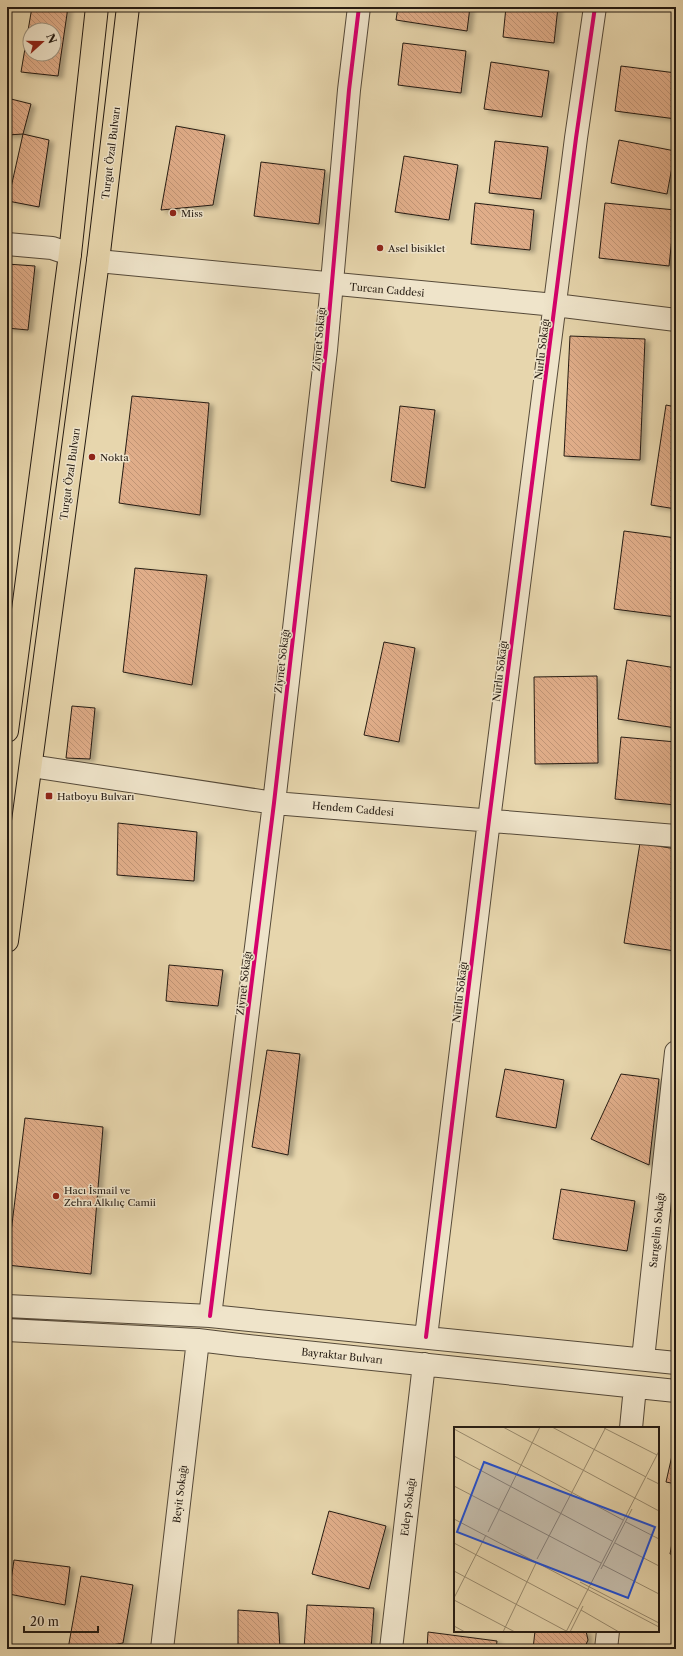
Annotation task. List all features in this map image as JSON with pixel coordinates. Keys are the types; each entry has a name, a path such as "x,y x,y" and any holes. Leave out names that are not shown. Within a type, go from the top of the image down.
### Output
{"main road":[{"path":"7,731 70,254 97,7"},
{"name":"Turgut Özal Bulvarı","path":"7,941 98,261 128,7"}],"street":[{"name":"Ziynet Sokağı","path":"210,1316 274,803 326,350 349,90 359,7"},
{"name":"Nurlu Sokağı","path":"426,1337 489,820 576,138 595,7"},
{"path":"7,244 52,248 70,254"},
{"name":"Turcan Caddesi","path":"98,261 555,306 676,320"},
{"name":"Hendem Caddesi","path":"31,766 274,803 676,836"},
{"name":"Sarıgelin Sokağı","path":"642,1359 676,1052"},
{"path":"7,1306 210,1316 676,1363"},
{"name":"Bayraktar Bulvarı","path":"7,1330 198,1340 676,1391"},
{"name":"Beyit Sokağı","path":"162,1649 198,1340"},
{"name":"Edep Sokağı","path":"391,1649 424,1364"},
{"path":"631,1427 635,1387"},
{"path":"606,1649 608,1632"}],"building":[{"path":"32,7 68,7 62,48 62,22 29,22"},
{"path":"398,7 470,7 467,31 396,20"},
{"path":"506,7 558,7 554,43 503,37"},
{"path":"403,43 466,51 461,93 398,85"},
{"path":"23,62 60,62 58,76 21,72"},
{"path":"491,62 549,71 542,117 484,109"},
{"path":"621,66 676,73 676,119 615,111"},
{"path":"11,99 31,104 23,134 7,135 7,117"},
{"path":"176,126 225,135 213,205 161,210"},
{"path":"23,134 49,140 39,207 8,201"},
{"path":"619,140 675,151 667,194 611,183"},
{"path":"495,141 548,147 541,199 489,193"},
{"path":"404,156 458,165 449,220 395,212"},
{"path":"261,162 325,170 319,224 254,216"},
{"path":"475,203 534,210 530,250 471,244"},
{"path":"605,203 675,210 669,266 599,258"},
{"path":"7,264 35,266 28,330 7,328"},
{"path":"570,336 645,339 640,460 564,456"},
{"path":"132,396 209,403 200,515 119,503"},
{"path":"666,405 676,407 676,509 651,505"},
{"path":"400,406 435,410 425,488 391,481"},
{"path":"624,531 676,538 676,617 614,609"},
{"path":"135,568 207,575 192,685 123,672"},
{"path":"384,642 415,648 399,742 364,735"},
{"path":"627,660 676,668 676,728 618,719"},
{"path":"597,676 598,763 535,764 534,677"},
{"path":"72,706 95,708 90,759 66,758"},
{"path":"621,737 676,742 676,805 615,799"},
{"path":"118,823 197,832 194,881 117,875"},
{"path":"640,843 676,849 675,951 624,943"},
{"path":"169,965 223,970 218,1006 166,1001"},
{"path":"267,1050 300,1054 288,1155 252,1147"},
{"path":"505,1069 564,1080 556,1128 496,1117"},
{"path":"621,1074 659,1079 649,1165 591,1139"},
{"name":"Hacı İsmail ve Zehra Alkılıç Camii","path":"25,1118 103,1127 91,1274 7,1265"},
{"path":"561,1189 635,1201 627,1251 553,1239"},
{"path":"676,1438 676,1484 666,1482"},
{"path":"329,1511 386,1526 369,1589 312,1574"},
{"path":"676,1522 676,1555 670,1554"},
{"path":"14,1560 70,1567 65,1605 9,1594"},
{"path":"81,1576 133,1585 123,1643 89,1649 68,1649"},
{"path":"307,1605 374,1608 371,1649 304,1649"},
{"path":"238,1610 278,1613 280,1649 238,1649"},
{"path":"428,1632 497,1641 496,1649 427,1649"},
{"path":"535,1632 586,1632 588,1640 584,1649 533,1649"}],"cycle path":[{"path":"210,1316 274,803 326,350 349,90 359,7"},
{"path":"426,1337 489,820 576,138 595,7"}],"place":[{"name":"Miss","path":"173,213"},
{"name":"Asel bisiklet","path":"380,248"},
{"name":"Nokta","path":"92,457"},
{"name":"Hatboyu Bulvarı","path":"49,796"},
{"name":"Hacı İsmail ve Zehra Alkılıç Camii","path":"56,1196"}]}
